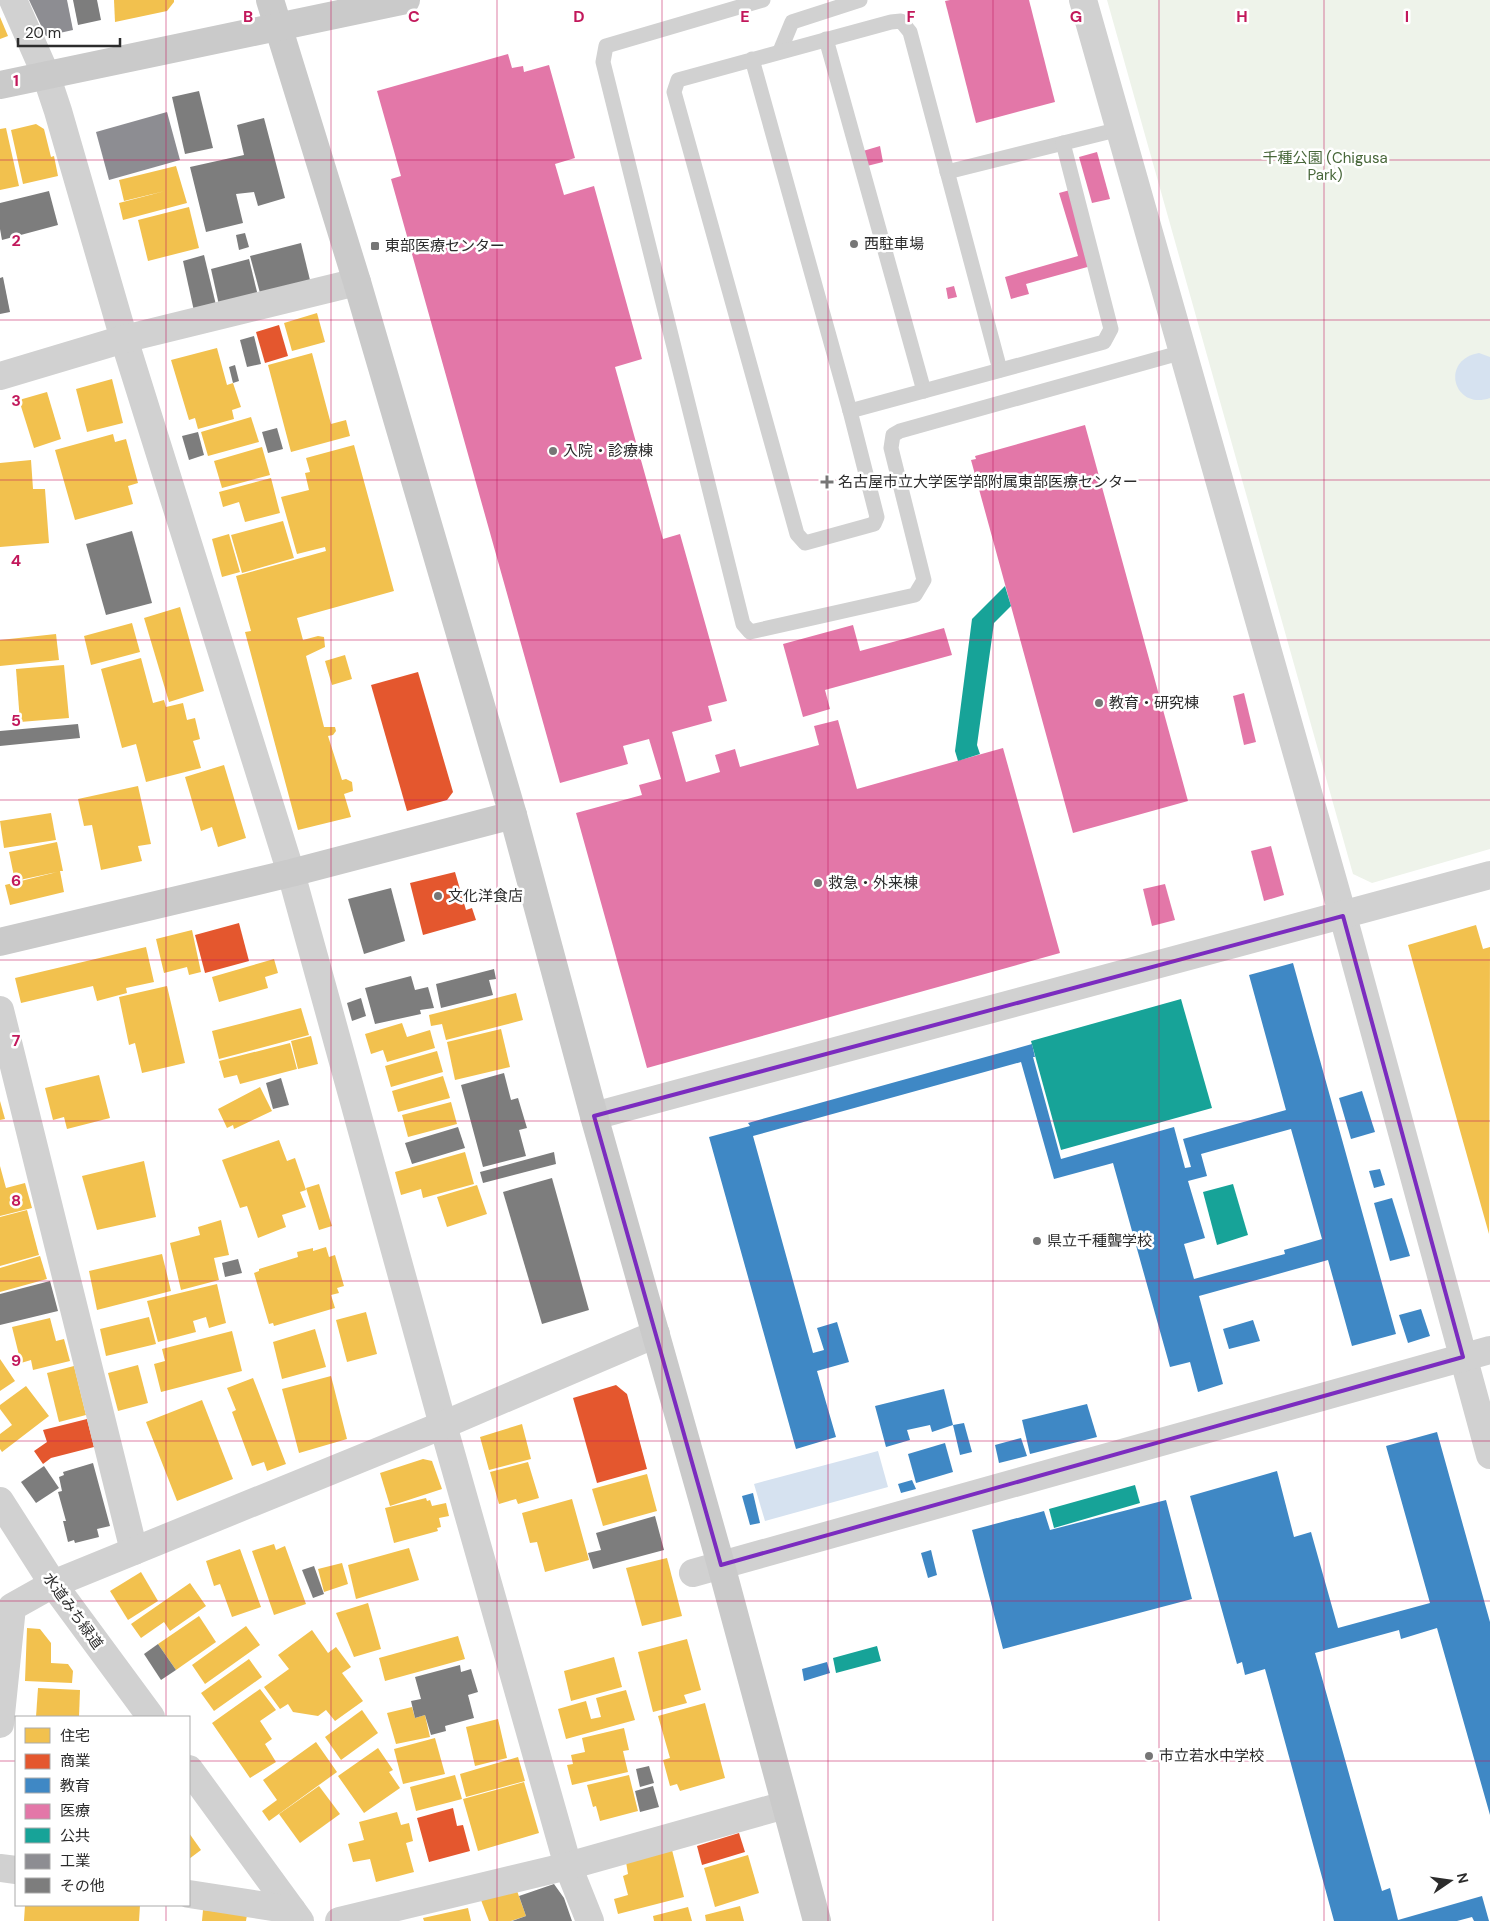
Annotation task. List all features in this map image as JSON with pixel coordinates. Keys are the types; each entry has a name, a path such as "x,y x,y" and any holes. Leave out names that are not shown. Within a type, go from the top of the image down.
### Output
{"street":[{"path":"13,0 46,75 58,111 124,339 291,872 443,1425 568,1866 590,1921"},
{"path":"0,85 46,75 274,13 406,0"},
{"path":"1083,0 1343,916 1490,1455"},
{"path":"274,13 357,282 512,815 594,1116 721,1565 817,1921"},
{"path":"0,376 124,339 357,282"},
{"path":"0,942 291,872 512,815"},
{"path":"594,1116 1343,916 1490,874"},
{"path":"0,1010 134,1551"},
{"path":"0,1724 12,1607 53,1584 443,1425 656,1334"},
{"path":"693,1573 1490,1350"},
{"name":"水道みち緑道","path":"0,1501 53,1584 150,1716"},
{"path":"190,1770 296,1916"},
{"path":"339,1921 568,1866 785,1805"},
{"path":"0,1868 15,1870"},
{"path":"190,1894 296,1916"}],"lane":[{"path":"763,0 606,46 602,62 743,624 750,632 915,594 924,580 891,448 894,435 900,431 1183,352"},
{"path":"780,51 792,22 860,0"},
{"path":"752,59 850,411 877,517 874,524 805,543 797,534 674,92 678,80 780,51 901,21 910,32 1000,370"},
{"path":"826,39 924,391"},
{"path":"947,172 1120,129"},
{"path":"850,411 1104,342 1111,329 1063,143"}],"highlighted area":[{"path":"1343,916 1463,1357 721,1565 594,1116"}],"green space":[{"name":"千種公園 (Chigusa Park)","path":"1107,0 1490,0 1490,849 1372,883 1353,874"}],"water":[{"path":"1479,353 1490,357 1490,398 1478,400 1467,397 1460,391 1456,383 1455,374 1459,365 1467,357"},
{"path":"878,1451 888,1487 765,1521 754,1484"}],"building: 住宅":[{"path":"114,0 174,0 174,2 167,11 115,22"},
{"path":"0,17 8,36 0,39"},
{"path":"36,124 44,129 51,157 54,156 58,176 23,184 11,130"},
{"path":"6,128 19,186 0,190 0,129"},
{"path":"176,166 187,203 123,220 119,203 165,191 124,201 119,180"},
{"path":"189,207 199,248 148,261 138,220"},
{"path":"317,313 325,342 292,351 284,323"},
{"path":"217,348 227,385 233,383 241,407 232,410 234,419 198,429 195,418 189,420 171,360"},
{"path":"312,353 331,424 346,420 350,436 291,452 268,365"},
{"path":"112,379 123,423 87,432 76,389"},
{"path":"47,392 61,439 34,448 19,400"},
{"path":"251,417 259,442 208,456 201,432"},
{"path":"113,434 115,442 126,439 138,483 128,486 133,504 75,520 55,450"},
{"path":"354,445 394,591 297,618 303,640 318,636 324,637 325,647 306,656 324,727 335,727 336,731 333,735 328,736 342,780 346,779 352,782 353,791 344,794 351,817 298,830 245,632 251,631 236,576 326,551 325,547 297,554 281,497 309,490 305,473 310,472 306,458"},
{"path":"262,447 270,475 222,488 214,461"},
{"path":"31,460 33,489 45,489 49,543 0,547 0,463"},
{"path":"271,478 280,513 245,522 239,502 223,507 219,492"},
{"path":"283,521 294,558 242,573 231,535"},
{"path":"229,534 240,572 222,577 212,539"},
{"path":"180,607 204,691 169,702 144,618"},
{"path":"132,623 140,652 91,665 84,636"},
{"path":"56,634 59,660 0,666 0,640"},
{"path":"345,655 352,679 332,685 325,661"},
{"path":"141,658 153,703 164,700 166,707 183,703 187,720 195,718 200,739 193,741 201,768 146,782 136,744 122,748 101,669"},
{"path":"64,665 69,718 20,722 16,669"},
{"path":"224,765 246,838 218,847 212,827 201,831 185,777"},
{"path":"138,786 151,844 138,846 142,861 101,870 92,825 84,826 78,799"},
{"path":"51,813 56,840 4,848 0,821"},
{"path":"57,842 63,871 60,871 64,892 10,905 5,885 57,872 15,881 9,852"},
{"path":"1476,925 1483,949 1490,947 1489,1234 1408,945"},
{"path":"192,930 201,972 189,975 187,967 164,973 156,939"},
{"path":"146,947 154,982 126,988 127,993 97,1001 93,986 21,1003 15,978"},
{"path":"274,959 278,973 265,977 268,988 219,1002 212,977"},
{"path":"167,986 185,1063 142,1073 135,1043 129,1045 119,997"},
{"path":"516,993 523,1020 446,1040 442,1024 431,1026 429,1015"},
{"path":"301,1008 309,1035 219,1059 212,1031"},
{"path":"402,1023 407,1037 430,1030 435,1048 387,1062 383,1050 371,1054 365,1034"},
{"path":"501,1029 510,1067 455,1080 447,1042"},
{"path":"311,1036 318,1064 298,1069 291,1041"},
{"path":"290,1043 297,1069 240,1084 237,1075 224,1078 219,1061"},
{"path":"437,1051 443,1072 391,1087 385,1066"},
{"path":"99,1075 110,1118 67,1129 64,1117 53,1120 45,1088"},
{"path":"443,1076 450,1098 398,1112 392,1091"},
{"path":"260,1087 272,1111 234,1129 233,1125 227,1128 218,1109"},
{"path":"0,1101 5,1119 0,1120"},
{"path":"451,1102 457,1124 408,1137 402,1115"},
{"path":"279,1140 287,1161 295,1158 306,1190 300,1192 306,1207 282,1215 286,1227 258,1238 247,1206 240,1208 222,1160"},
{"path":"465,1152 474,1184 423,1198 421,1189 401,1195 395,1172"},
{"path":"144,1161 156,1217 97,1230 82,1176"},
{"path":"0,1166 6,1188 25,1183 32,1208 0,1216"},
{"path":"319,1184 332,1226 319,1230 306,1188"},
{"path":"477,1185 487,1214 447,1227 437,1197"},
{"path":"27,1210 39,1255 0,1266 0,1217"},
{"path":"221,1220 229,1255 214,1258 219,1280 181,1290 170,1243 200,1235 198,1227"},
{"path":"326,1247 329,1257 335,1255 344,1286 337,1288 339,1293 331,1295 335,1308 274,1326 273,1323 269,1324 254,1273 259,1271 259,1269 298,1257 297,1252 313,1248 313,1251"},
{"path":"162,1254 171,1291 97,1310 89,1271"},
{"path":"40,1256 47,1279 0,1292 0,1268"},
{"path":"217,1284 226,1323 209,1328 206,1317 193,1321 196,1332 158,1342 147,1301"},
{"path":"366,1312 377,1354 347,1362 336,1320"},
{"path":"149,1317 156,1344 106,1356 100,1329"},
{"path":"50,1318 56,1341 64,1339 70,1361 33,1370 31,1360 21,1363 12,1327"},
{"path":"315,1329 326,1367 282,1379 273,1342"},
{"path":"232,1331 242,1371 161,1392 154,1364 165,1361 162,1349"},
{"path":"0,1359 15,1381 0,1391"},
{"path":"138,1365 148,1403 118,1411 108,1373"},
{"path":"74,1366 86,1415 59,1422 47,1373"},
{"path":"331,1376 347,1439 299,1453 282,1389"},
{"path":"253,1378 286,1464 267,1471 264,1462 252,1466 232,1412 236,1410 227,1388"},
{"path":"26,1386 49,1416 2,1452 0,1449 0,1434 12,1425 0,1409 0,1405"},
{"path":"202,1400 233,1479 177,1501 146,1422"},
{"path":"522,1424 531,1459 489,1470 480,1437"},
{"path":"423,1459 432,1461 442,1489 390,1506 380,1473"},
{"path":"528,1462 539,1498 518,1504 516,1499 499,1504 490,1472"},
{"path":"647,1474 657,1511 603,1526 592,1489"},
{"path":"426,1498 427,1501 430,1500 432,1506 446,1503 449,1516 439,1518 441,1527 437,1528 438,1531 394,1543 385,1508"},
{"path":"572,1499 589,1560 545,1572 537,1542 530,1543 522,1513"},
{"path":"274,1544 276,1550 285,1546 306,1604 274,1615 252,1551"},
{"path":"409,1548 419,1580 356,1599 348,1565"},
{"path":"240,1549 261,1607 232,1617 220,1584 214,1586 206,1561"},
{"path":"667,1558 682,1616 642,1626 626,1568"},
{"path":"342,1563 348,1584 324,1592 318,1569"},
{"path":"141,1572 158,1601 128,1620 110,1591"},
{"path":"190,1583 206,1606 170,1631 164,1622 141,1638 131,1624"},
{"path":"368,1603 381,1649 354,1657 336,1613"},
{"path":"199,1616 216,1642 176,1670 158,1644"},
{"path":"246,1626 260,1645 205,1684 192,1665"},
{"path":"27,1628 40,1629 51,1643 51,1663 68,1664 73,1671 72,1683 25,1681"},
{"path":"312,1630 328,1653 336,1647 351,1667 342,1673 363,1701 335,1721 326,1710 318,1716 293,1712 288,1704 280,1709 264,1687 289,1669 278,1655"},
{"path":"458,1636 465,1659 385,1681 379,1658"},
{"path":"687,1639 701,1690 684,1695 687,1703 653,1712 638,1652"},
{"path":"614,1657 622,1687 571,1701 564,1671"},
{"path":"249,1659 262,1677 214,1711 201,1693"},
{"path":"38,1688 80,1690 79,1716 36,1716"},
{"path":"260,1689 276,1710 260,1721 272,1739 265,1744 276,1762 250,1778 212,1723"},
{"path":"626,1690 635,1720 566,1739 558,1709 586,1701 591,1719 601,1717 596,1698"},
{"path":"705,1703 725,1778 680,1791 677,1784 670,1786 663,1760 670,1758 658,1716"},
{"path":"412,1707 415,1718 425,1715 430,1737 396,1744 387,1713"},
{"path":"362,1710 378,1733 341,1760 325,1737"},
{"path":"498,1719 507,1758 475,1766 466,1727"},
{"path":"624,1728 629,1750 623,1751 628,1772 572,1785 567,1765 573,1764 571,1755 585,1752 582,1738"},
{"path":"435,1738 445,1774 403,1784 394,1749"},
{"path":"316,1742 337,1772 269,1821 262,1811 277,1800 263,1780"},
{"path":"378,1748 393,1770 389,1772 400,1788 364,1813 338,1776"},
{"path":"518,1757 525,1781 466,1797 460,1774"},
{"path":"455,1775 462,1799 416,1811 410,1787"},
{"path":"629,1775 638,1811 600,1821 596,1806 593,1807 587,1785"},
{"path":"524,1782 539,1833 478,1851 463,1799"},
{"path":"319,1786 340,1814 300,1843 279,1814"},
{"path":"397,1812 401,1825 409,1823 413,1841 406,1843 414,1872 376,1882 370,1859 353,1862 348,1844 364,1840 359,1822"},
{"path":"190,1834 201,1850 190,1858"},
{"path":"672,1850 684,1897 618,1914 614,1899 628,1895 623,1876 628,1874 626,1862"},
{"path":"748,1855 759,1893 715,1907 704,1868"},
{"path":"516,1888 526,1916 511,1921 489,1921 481,1900"},
{"path":"25,1906 140,1906 139,1921 24,1921"},
{"path":"740,1906 744,1921 706,1921 705,1915"},
{"path":"688,1907 692,1921 654,1921 653,1916"},
{"path":"468,1908 471,1921 424,1921 423,1918"},
{"path":"203,1910 247,1915 246,1921 202,1921"}],"building: 商業":[{"path":"279,325 288,356 265,363 256,332"},
{"path":"418,672 453,792 447,800 407,811 371,685"},
{"name":"文化洋食店","path":"455,872 466,910 472,908 476,920 423,935 410,883"},
{"path":"239,923 249,961 205,973 195,935"},
{"path":"616,1385 627,1394 647,1469 597,1483 573,1398"},
{"path":"87,1419 94,1447 51,1458 43,1464 34,1451 47,1442 43,1430"},
{"path":"453,1808 457,1826 463,1825 470,1851 429,1862 417,1818"},
{"path":"739,1833 745,1852 702,1865 697,1846"}],"building: 教育":[{"path":"1293,963 1396,1334 1352,1346 1328,1260 1199,1296 1223,1384 1198,1392 1190,1362 1170,1367 1113,1163 1054,1179 1021,1062 753,1136 813,1353 824,1350 817,1328 837,1322 849,1362 817,1371 836,1437 796,1449 709,1137 750,1126 748,1123 1032,1044 1035,1057 1033,1057 1061,1159 1174,1127 1185,1168 1191,1167 1183,1139 1286,1110 1249,975","holes":["1291,1129 1322,1239 1284,1250 1285,1254 1194,1279 1184,1244 1205,1238 1188,1181 1207,1176 1201,1154"]},
{"path":"1362,1091 1375,1132 1351,1139 1339,1098"},
{"path":"1380,1169 1385,1185 1374,1188 1369,1171"},
{"path":"1392,1198 1410,1256 1390,1261 1374,1203"},
{"path":"1421,1309 1430,1336 1408,1343 1399,1315"},
{"path":"1253,1320 1260,1341 1229,1349 1223,1329"},
{"path":"944,1389 953,1425 932,1432 930,1425 907,1430 910,1440 886,1447 875,1406"},
{"path":"1087,1404 1097,1437 1030,1454 1022,1420"},
{"path":"964,1423 972,1452 960,1455 953,1425"},
{"path":"1437,1432 1490,1622 1490,1815 1437,1628 1401,1639 1399,1630 1315,1653 1382,1891 1390,1888 1398,1920 1482,1896 1489,1921 1474,1921 1472,1917 1457,1921 1334,1921 1265,1669 1245,1675 1242,1662 1237,1664 1190,1496 1277,1471 1294,1537 1311,1532 1338,1628 1430,1603 1386,1446"},
{"path":"1021,1438 1027,1456 999,1463 995,1445"},
{"path":"945,1443 953,1472 916,1483 908,1454"},
{"path":"912,1480 916,1489 901,1493 898,1484"},
{"path":"753,1493 760,1523 750,1525 742,1496"},
{"path":"1166,1500 1192,1599 1003,1649 972,1530 1044,1511 1050,1530"},
{"path":"931,1550 937,1575 928,1578 921,1553"},
{"path":"827,1662 830,1673 804,1681 802,1669"}],"building: 医療":[{"path":"1029,0 1055,102 976,123 945,1"},
{"path":"508,54 512,68 523,66 524,72 549,65 575,158 555,164 564,195 594,186 642,359 615,367 663,539 680,534 727,701 708,706 712,721 672,732 686,782 720,772 715,755 735,749 740,767 819,745 814,726 838,720 857,789 1003,748 1060,953 647,1068 576,813 642,795 639,785 661,779 649,739 623,746 628,764 560,783 391,179 401,176 377,91"},
{"path":"880,146 883,162 867,166 863,151"},
{"path":"1097,152 1110,199 1092,203 1079,157"},
{"path":"1070,190 1091,266 1026,284 1029,294 1011,299 1005,277 1078,256 1059,193"},
{"path":"954,286 957,297 948,299 946,288"},
{"name":"教育・研究棟","path":"1085,425 1188,801 1073,833 971,460 976,459 975,456"},
{"path":"853,625 860,651 944,628 952,655 825,690 830,709 803,717 783,644"},
{"path":"1244,693 1256,742 1244,745 1233,696"},
{"path":"1271,846 1284,895 1264,901 1251,851"},
{"path":"1165,884 1175,920 1152,926 1143,889"}],"building: 公共":[{"path":"1005,586 1011,606 994,623 977,745 980,754 958,761 955,751 972,619"},
{"path":"1181,999 1212,1108 1061,1150 1031,1041"},
{"path":"1233,1184 1248,1235 1217,1245 1203,1192"},
{"path":"1135,1485 1140,1503 1054,1528 1049,1509"},
{"path":"877,1646 881,1661 836,1673 833,1658"}],"building: 工業":[{"path":"29,0 67,0 73,30 46,36"},
{"path":"167,112 180,160 109,180 96,132"}],"building: その他":[{"path":"73,0 97,0 101,20 78,25"},
{"path":"199,91 213,148 185,154 172,97"},
{"path":"264,118 285,198 258,206 254,192 236,194 243,223 206,232 190,167 244,155 237,125"},
{"path":"49,191 58,225 2,240 0,203"},
{"path":"245,233 249,247 239,250 236,235"},
{"path":"301,243 310,280 260,293 250,256"},
{"path":"204,255 216,305 194,311 183,261"},
{"path":"249,259 258,296 219,305 211,269"},
{"path":"3,277 10,312 0,314 0,278"},
{"path":"254,336 261,364 247,367 240,340"},
{"path":"235,365 239,381 233,383 229,367"},
{"path":"277,428 283,449 268,453 262,432"},
{"path":"198,432 204,455 189,460 182,436"},
{"path":"132,531 152,603 106,615 86,544"},
{"path":"78,724 80,738 0,746 0,731"},
{"path":"391,888 405,941 364,954 348,899"},
{"path":"494,969 496,979 489,980 493,995 441,1008 436,984"},
{"path":"411,976 415,990 428,987 434,1008 420,1010 421,1014 375,1024 365,988"},
{"path":"361,998 366,1016 352,1021 347,1003"},
{"path":"504,1073 511,1100 518,1098 527,1128 519,1130 526,1156 483,1167 461,1085"},
{"path":"281,1078 289,1105 273,1109 266,1083"},
{"path":"458,1127 465,1148 412,1164 405,1143"},
{"path":"554,1152 556,1164 483,1183 480,1172"},
{"path":"552,1178 589,1310 542,1324 503,1192"},
{"path":"238,1259 242,1273 225,1277 222,1263"},
{"path":"50,1281 58,1311 0,1325 0,1294"},
{"path":"93,1463 110,1526 97,1529 99,1537 75,1543 74,1540 68,1542 63,1521 66,1521 58,1492 62,1491 59,1477 64,1475 63,1472"},
{"path":"44,1466 59,1488 36,1503 21,1482"},
{"path":"655,1516 664,1550 593,1569 588,1553 601,1550 596,1533"},
{"path":"314,1566 324,1594 313,1598 302,1570"},
{"path":"158,1644 176,1670 161,1680 144,1654"},
{"path":"460,1665 461,1672 471,1669 478,1692 468,1695 474,1718 445,1726 446,1731 431,1735 425,1715 415,1718 411,1701 421,1699 415,1677"},
{"path":"649,1766 654,1783 640,1787 636,1769"},
{"path":"653,1786 659,1807 640,1812 635,1791"},
{"path":"554,1884 564,1898 572,1921 512,1921 526,1916 519,1896"}],"place":[{"name":"西駐車場","path":"854,244"},
{"name":"東部医療センター","path":"375,246"},
{"name":"入院・診療棟","path":"553,451"},
{"name":"名古屋市立大学医学部附属東部医療センター","path":"827,482"},
{"name":"教育・研究棟","path":"1099,703"},
{"name":"救急・外来棟","path":"818,883"},
{"name":"文化洋食店","path":"438,896"},
{"name":"県立千種聾学校","path":"1037,1241"},
{"name":"市立若水中学校","path":"1149,1756"}]}
